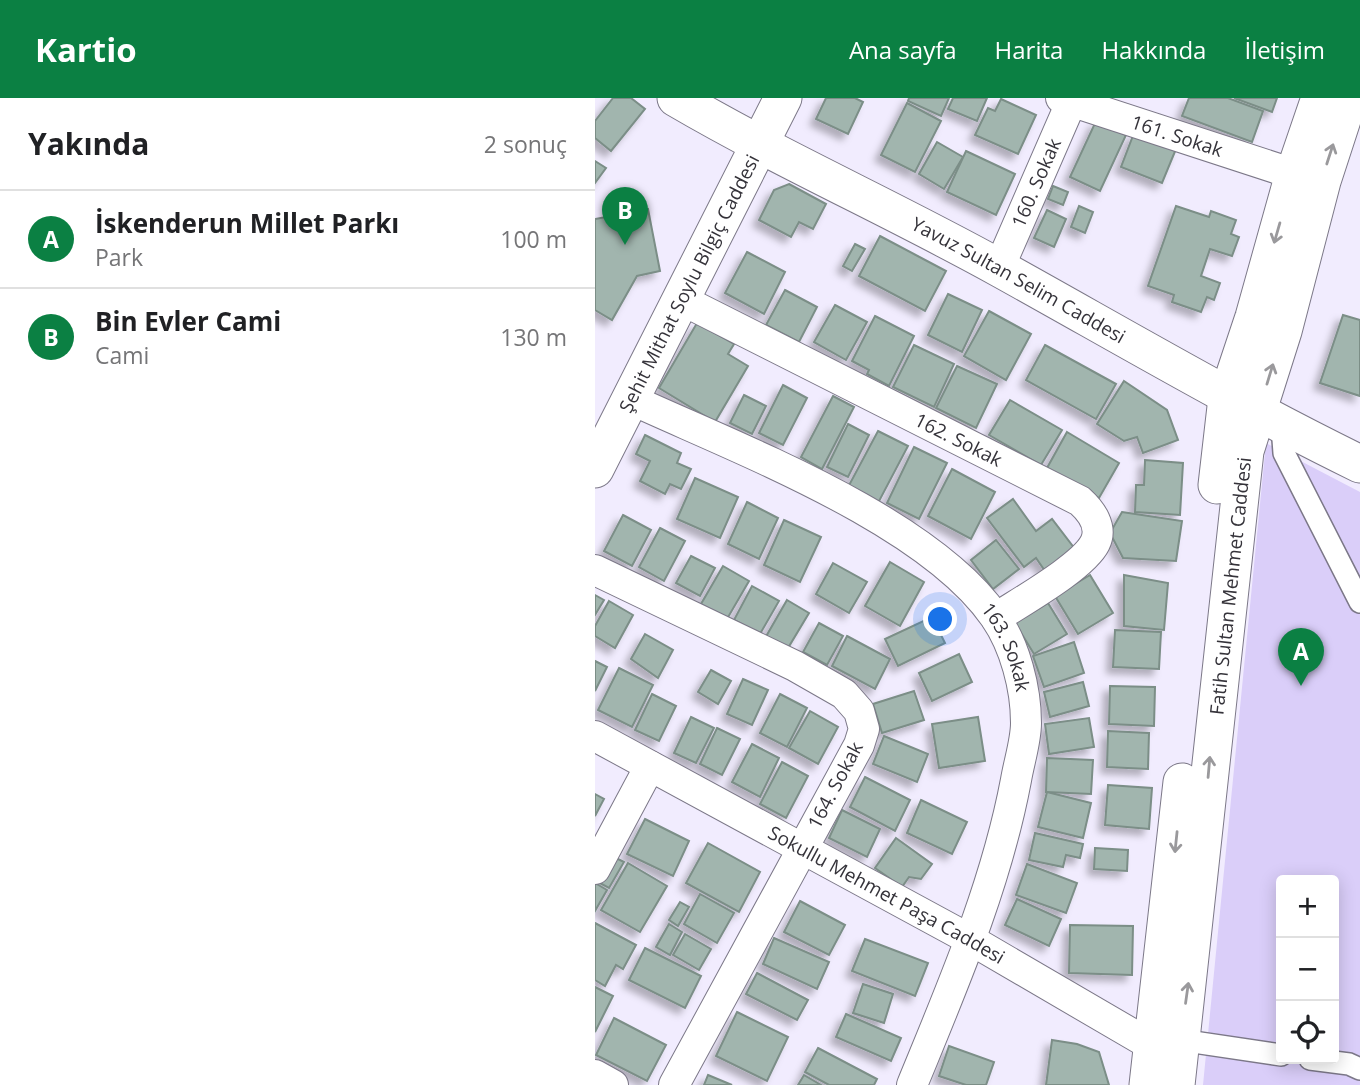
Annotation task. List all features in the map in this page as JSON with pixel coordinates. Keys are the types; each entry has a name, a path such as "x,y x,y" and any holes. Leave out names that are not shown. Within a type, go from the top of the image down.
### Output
{"street":[{"name":"Yavuz Sultan Selim Caddesi","path":"676,98 758,146 999,268 1255,413 1360,464"},
{"name":"Şehit Mithat Soylu Bilgiç Caddesi","path":"595,469 783,98"},
{"name":"Fatih Sultan Mehmet Caddesi","path":"1255,413 1254,317 1294,174 1320,98"},
{"name":"Fatih Sultan Mehmet Caddesi","path":"1147,1085 1171,1056 1164,961 1197,637 1255,413 1322,181 1349,98"},
{"name":"161. Sokak","path":"1068,100 1294,174"},
{"name":"160. Sokak","path":"999,268 1068,100"},
{"name":"162. Sokak","path":"680,299 1080,501 1092,513 1097,527 1097,541 1085,558 996,618"},
{"name":"163. Sokak","path":"630,399 800,478 907,535 962,578 996,618 1018,666 1026,724 1007,827 971,940 912,1085"},
{"path":"1255,413 1284,453 1360,602"},
{"name":"164. Sokak","path":"595,570 795,666 844,694 859,711 863,729 859,745 674,1085"},
{"name":"Sokullu Mehmet Paşa Caddesi","path":"595,736 802,846 1171,1056"},
{"path":"595,869 650,766"},
{"path":"1171,1056 1276,1055"},
{"path":"1339,1063 1360,1069"},
{"path":"595,1075 613,1085"}],"shaded area":[{"path":"1266,443 1360,492 1360,1085 1203,1085"}],"building":[{"path":"613,98 631,98 645,109 611,151 595,138 595,121"},
{"path":"826,98 855,98 863,102 848,134 816,119"},
{"path":"909,98 949,98 941,116 908,101"},
{"path":"953,98 987,98 977,121 948,109"},
{"path":"1189,98 1228,98 1263,111 1252,142 1182,116"},
{"path":"1234,98 1277,98 1272,112"},
{"path":"1001,99 1036,115 1018,154 975,135 988,108 995,111"},
{"path":"907,103 941,121 915,172 881,155"},
{"path":"1096,121 1126,135 1100,191 1070,177"},
{"path":"1134,133 1176,149 1162,183 1121,167"},
{"path":"937,142 963,157 944,189 919,174"},
{"path":"966,151 1015,174 996,215 947,192"},
{"path":"595,161 606,168 595,183"},
{"path":"789,184 826,204 813,229 799,222 791,237 759,220 774,190"},
{"path":"1053,186 1068,192 1063,205 1048,199"},
{"path":"1079,206 1093,212 1085,233 1071,227"},
{"path":"1176,206 1209,217 1211,211 1236,220 1231,234 1239,237 1232,256 1210,249 1201,276 1220,283 1214,300 1207,297 1201,312 1172,302 1174,295 1148,286"},
{"path":"648,209 660,271 637,276 612,320 595,310 595,219"},
{"path":"1047,210 1066,219 1054,247 1034,238"},
{"path":"880,236 946,271 925,311 859,276"},
{"path":"855,244 865,249 852,271 843,266"},
{"path":"747,252 785,272 764,314 725,293"},
{"path":"785,290 817,307 799,342 766,325"},
{"path":"948,294 982,310 962,352 928,335"},
{"path":"835,305 867,322 846,360 814,342"},
{"path":"989,311 1031,334 1006,380 964,356"},
{"path":"1343,315 1360,320 1360,396 1320,383"},
{"path":"875,316 914,336 889,386 867,374 869,370 852,361"},
{"path":"697,323 734,344 728,354 748,366 715,422 659,388"},
{"path":"914,345 954,364 934,407 893,387"},
{"path":"1045,345 1116,384 1096,419 1026,380"},
{"path":"957,366 997,384 976,428 936,408"},
{"path":"1124,381 1167,410 1178,440 1143,453 1137,437 1124,441 1097,424"},
{"path":"783,385 807,398 783,445 759,433"},
{"path":"744,395 766,406 752,434 730,423"},
{"path":"833,396 854,407 822,469 801,457"},
{"path":"1010,400 1062,430 1041,465 989,435"},
{"path":"848,424 869,435 848,477 827,467"},
{"path":"878,431 908,446 877,505 847,489"},
{"path":"1067,432 1119,463 1099,498 1047,468"},
{"path":"645,435 681,453 677,463 691,469 681,489 670,484 665,494 640,481 650,461 636,454"},
{"path":"914,447 947,463 919,519 887,503"},
{"path":"1145,460 1183,463 1180,515 1135,512 1136,485 1144,485"},
{"path":"952,469 995,492 971,539 928,516"},
{"path":"695,478 738,497 720,538 677,519"},
{"path":"1013,499 1036,531 1052,519 1075,549 1045,571 1036,558 1024,567 987,518"},
{"path":"747,502 778,518 759,559 728,544"},
{"path":"1122,512 1182,521 1176,561 1123,558 1110,533"},
{"path":"623,515 651,530 632,566 604,551"},
{"path":"784,520 821,537 800,582 764,565"},
{"path":"660,528 685,541 664,581 639,567"},
{"path":"996,540 1019,569 993,589 971,560"},
{"path":"691,556 715,568 700,596 676,583"},
{"path":"890,562 924,582 900,626 865,606"},
{"path":"833,563 867,582 849,613 816,594"},
{"path":"723,566 749,581 727,619 701,604"},
{"path":"1090,575 1113,613 1078,634 1055,596"},
{"path":"1124,575 1168,583 1164,630 1124,626"},
{"path":"752,586 779,601 760,634 734,620"},
{"path":"595,595 604,600 595,615"},
{"path":"787,600 809,613 785,653 764,640"},
{"path":"609,601 633,615 615,648 595,636 595,626"},
{"path":"1048,603 1067,634 1034,654 1015,623"},
{"path":"932,617 945,643 898,666 885,639"},
{"path":"819,623 843,636 827,665 803,652"},
{"path":"1115,630 1161,632 1159,669 1113,667"},
{"path":"645,634 673,650 658,678 631,659"},
{"path":"847,636 890,659 875,689 832,666"},
{"path":"1074,642 1084,673 1044,687 1033,656"},
{"path":"959,654 972,682 932,701 919,673"},
{"path":"595,661 607,667 595,691"},
{"path":"619,668 653,685 632,727 598,710"},
{"path":"711,670 731,681 718,704 698,692"},
{"path":"743,679 768,690 752,725 727,714"},
{"path":"1083,682 1089,706 1050,717 1044,692"},
{"path":"1110,686 1155,687 1154,726 1109,724"},
{"path":"914,691 924,720 882,733 873,704"},
{"path":"652,694 676,706 659,741 635,730"},
{"path":"780,694 807,708 787,747 760,733"},
{"path":"810,711 838,727 818,764 789,748"},
{"path":"691,717 714,728 696,763 674,753"},
{"path":"978,717 985,761 939,768 932,724"},
{"path":"1089,718 1094,747 1049,754 1045,724"},
{"path":"717,728 740,739 722,775 700,764"},
{"path":"1108,731 1149,733 1148,769 1107,767"},
{"path":"884,736 928,754 917,782 873,764"},
{"path":"752,744 779,758 760,797 732,782"},
{"path":"1047,758 1093,760 1091,794 1046,792"},
{"path":"782,762 808,776 786,818 760,804"},
{"path":"865,777 910,800 895,831 850,807"},
{"path":"1108,785 1152,788 1149,829 1105,825"},
{"path":"1047,792 1091,803 1083,838 1038,827"},
{"path":"595,794 604,799 595,816"},
{"path":"921,800 967,822 952,854 907,833"},
{"path":"842,810 880,829 867,857 829,838"},
{"path":"645,819 689,841 673,876 627,854"},
{"path":"1035,833 1083,844 1080,858 1066,855 1063,867 1029,860"},
{"path":"896,838 932,864 921,879 909,877 902,887 875,868"},
{"path":"708,843 760,872 739,912 686,883"},
{"path":"1095,848 1128,850 1127,871 1094,869"},
{"path":"610,855 624,862 609,888 596,881"},
{"path":"628,863 667,886 640,932 601,910"},
{"path":"1027,864 1077,883 1066,913 1016,895"},
{"path":"595,883 607,890 595,911"},
{"path":"700,894 734,913 717,943 684,924"},
{"path":"1017,899 1061,919 1049,946 1005,925"},
{"path":"800,901 845,925 829,955 784,932"},
{"path":"680,902 689,907 678,926 669,920"},
{"path":"595,923 636,945 623,969 616,965 605,986 595,980"},
{"path":"669,924 682,932 670,955 656,947"},
{"path":"1070,925 1133,926 1132,975 1069,973"},
{"path":"685,934 711,949 699,970 673,955"},
{"path":"774,938 829,962 817,989 763,964"},
{"path":"865,939 928,963 915,996 852,971"},
{"path":"645,948 701,976 685,1008 629,980"},
{"path":"757,973 808,1000 797,1020 746,994"},
{"path":"863,984 893,994 884,1023 853,1013"},
{"path":"595,987 613,996 595,1032"},
{"path":"737,1012 788,1037 767,1081 716,1056"},
{"path":"846,1014 901,1038 891,1061 836,1037"},
{"path":"614,1018 666,1045 647,1081 596,1055"},
{"path":"1052,1040 1077,1044 1099,1052 1109,1085 1046,1085"},
{"path":"949,1046 994,1062 986,1085 966,1085 939,1076"},
{"path":"818,1048 877,1079 874,1085 829,1085 805,1072"},
{"path":"708,1075 732,1085 704,1085"},
{"path":"804,1075 821,1085 798,1085"}],"place":[{"name":"Bin Evler Cami","path":"625,245"},
{"name":"İskenderun Millet Parkı","path":"1301,686"}]}
